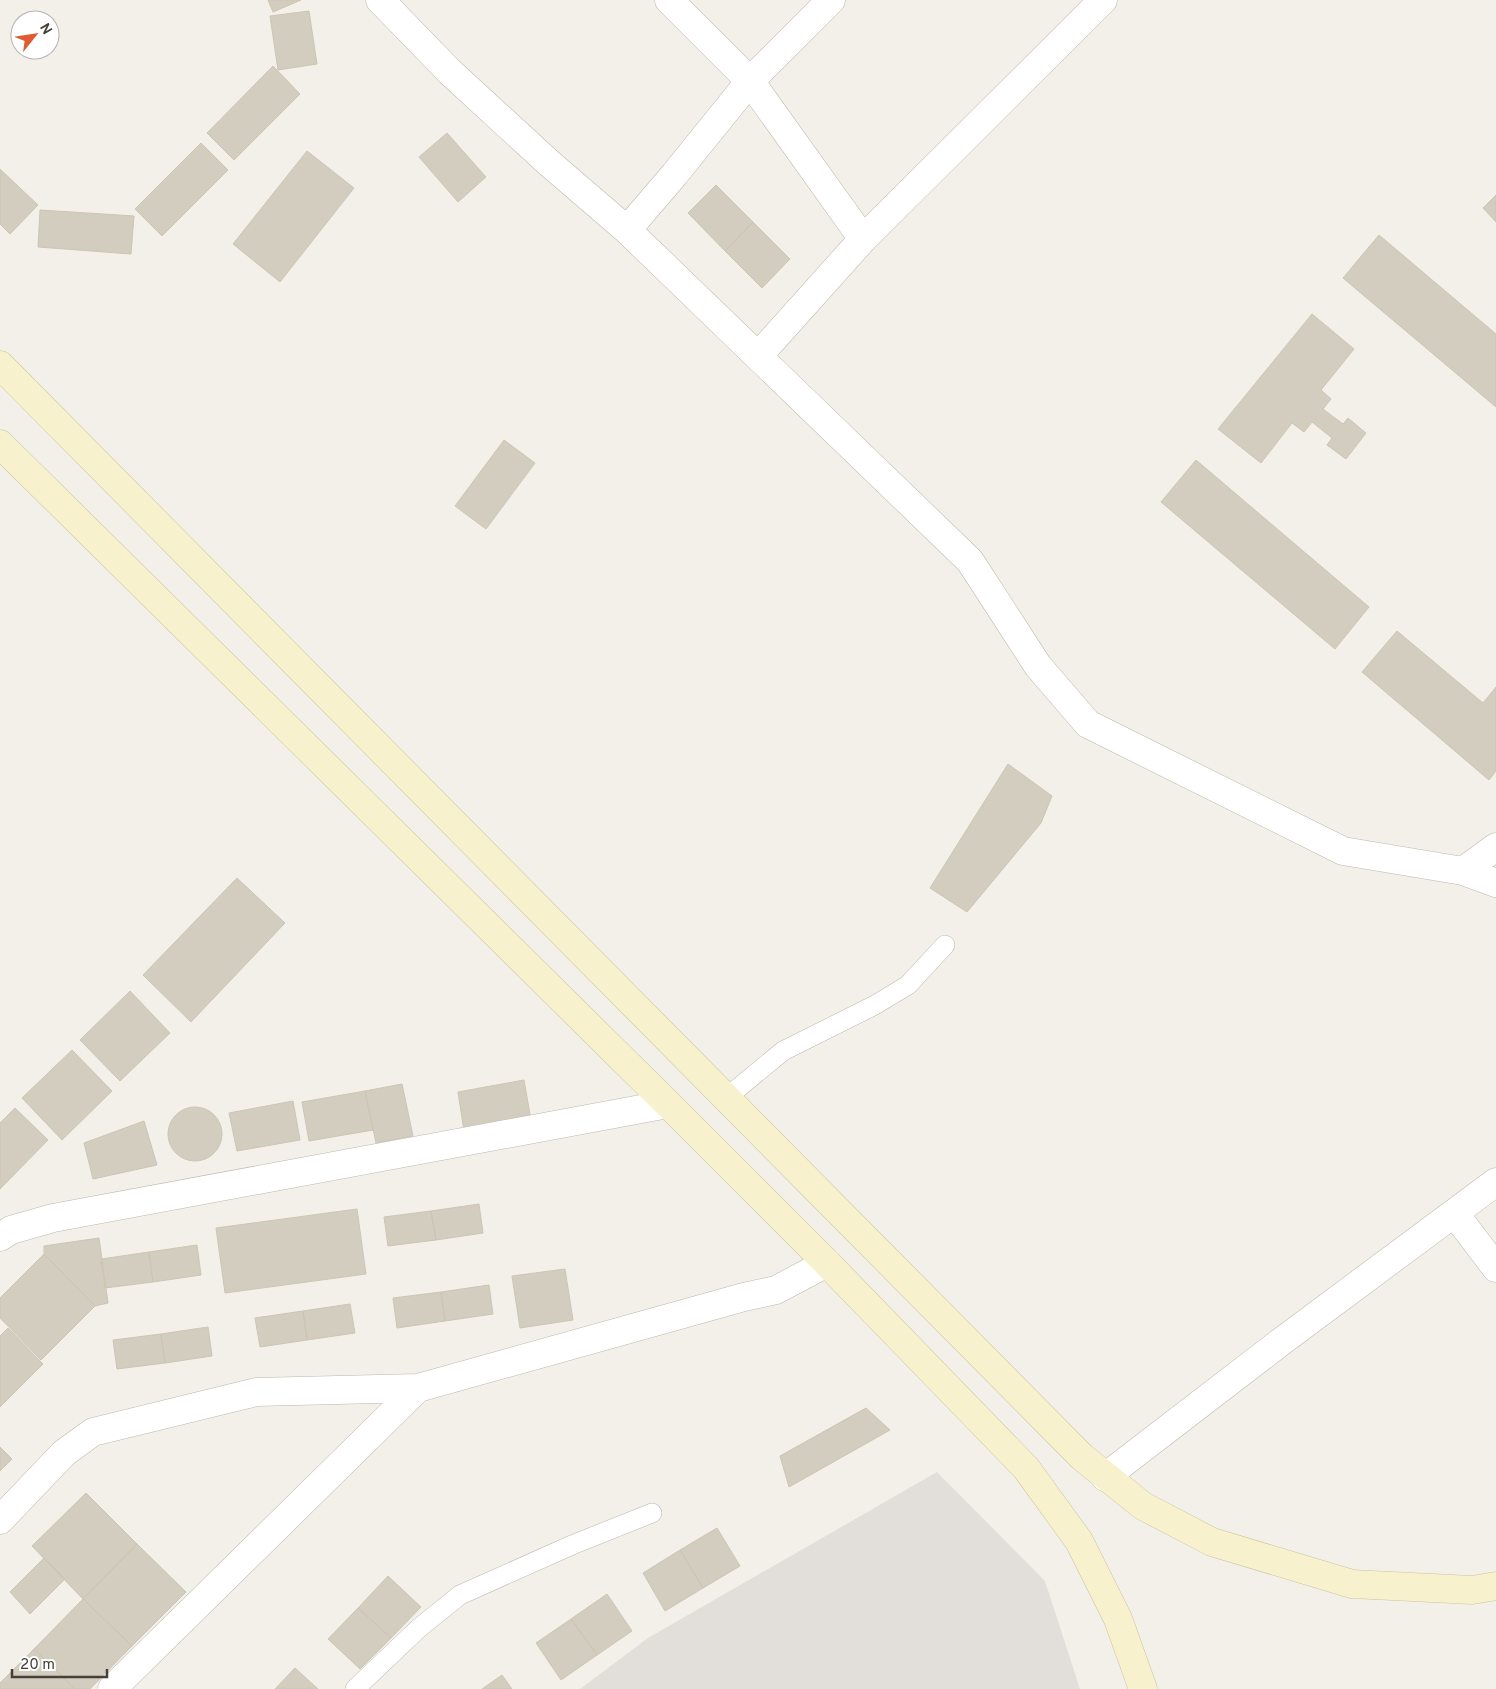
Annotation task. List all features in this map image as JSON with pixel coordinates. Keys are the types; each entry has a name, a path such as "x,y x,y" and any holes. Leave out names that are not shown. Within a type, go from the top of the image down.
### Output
{"street":[{"path":"380,0 450,72 549,163 627,230 970,561 1038,666 1088,724 1343,850 1464,871 1496,883"},
{"path":"669,0 750,81 863,239"},
{"path":"627,230 750,81 831,0"},
{"path":"759,356 863,239 1103,0"},
{"path":"0,365 1082,1457 1105,1477 1144,1506 1212,1542 1352,1584 1472,1590 1496,1586"},
{"path":"0,444 668,1104 827,1263 1026,1468 1079,1541 1118,1619 1143,1689"},
{"path":"1464,871 1496,847"},
{"path":"0,1237 11,1230 53,1218 668,1104"},
{"path":"1105,1477 1282,1341 1496,1182"},
{"path":"1455,1214 1496,1268"},
{"path":"0,1520 64,1453 93,1432 256,1392 418,1388 744,1297 776,1290 827,1263"},
{"path":"112,1689 418,1388"}],"lane":[{"path":"726,1098 782,1051 876,1005 908,985 945,945"},
{"path":"355,1689 419,1628 460,1595 572,1545 652,1513"}],"shaded area":[{"path":"937,1472 1045,1581 1080,1689 580,1689 648,1638"}],"building":[{"path":"268,0 301,0 273,12"},
{"path":"309,11 317,64 278,70 270,16"},
{"path":"273,66 300,94 234,160 207,133"},
{"path":"447,133 486,177 458,202 419,157"},
{"path":"201,143 228,170 162,236 135,209"},
{"path":"307,151 354,188 280,282 233,244"},
{"path":"0,169 38,205 10,234 0,224"},
{"path":"716,185 753,222 725,251 688,213"},
{"path":"1496,195 1496,222 1483,208"},
{"path":"40,210 134,216 131,254 38,247"},
{"path":"753,222 790,259 762,288 725,251"},
{"path":"1379,235 1496,334 1496,407 1343,278"},
{"path":"1312,314 1354,349 1321,390 1331,399 1323,409 1343,424 1348,418 1366,433 1346,459 1327,445 1332,438 1312,422 1304,432 1292,423 1261,463 1218,429"},
{"path":"504,440 535,463 486,529 455,506"},
{"path":"1196,460 1369,607 1335,649 1161,502"},
{"path":"1397,631 1483,703 1496,687 1496,771 1489,780 1362,672"},
{"path":"1008,764 1052,796 1041,823 967,912 930,888"},
{"path":"237,878 285,923 191,1022 143,975"},
{"path":"130,991 170,1033 120,1081 80,1040"},
{"path":"72,1050 112,1091 62,1140 22,1098"},
{"path":"524,1080 531,1120 464,1131 458,1092"},
{"path":"402,1084 413,1136 376,1143 365,1091"},
{"path":"365,1091 373,1130 309,1141 302,1102"},
{"path":"293,1101 300,1140 237,1151 229,1113"},
{"path":"195,1107 205,1109 214,1115 220,1124 222,1134 220,1144 214,1153 205,1159 195,1161 185,1159 176,1153 170,1144 168,1134 170,1124 176,1115 185,1109"},
{"path":"15,1108 48,1140 0,1189 0,1123"},
{"path":"144,1121 157,1165 93,1179 84,1143"},
{"path":"479,1204 483,1233 436,1240 431,1211"},
{"path":"357,1209 366,1274 225,1293 216,1228"},
{"path":"431,1211 436,1240 388,1246 384,1217"},
{"path":"99,1238 108,1303 95,1306 44,1254 44,1246"},
{"path":"197,1245 201,1275 153,1282 149,1252"},
{"path":"149,1252 153,1282 105,1288 101,1259"},
{"path":"44,1254 95,1306 41,1360 0,1318 0,1298"},
{"path":"565,1269 573,1320 520,1328 512,1276"},
{"path":"489,1285 493,1314 445,1321 441,1292"},
{"path":"441,1292 445,1321 397,1328 393,1298"},
{"path":"350,1304 355,1333 307,1340 303,1311"},
{"path":"303,1311 307,1340 260,1347 255,1318"},
{"path":"208,1327 212,1356 165,1363 161,1334"},
{"path":"8,1328 43,1364 0,1407 0,1336"},
{"path":"161,1334 165,1363 117,1369 113,1340"},
{"path":"866,1408 890,1430 789,1487 780,1456"},
{"path":"0,1447 12,1459 0,1471"},
{"path":"86,1493 137,1544 83,1599 32,1546"},
{"path":"717,1528 740,1566 703,1588 680,1550"},
{"path":"137,1544 186,1592 132,1646 83,1599"},
{"path":"680,1550 703,1588 665,1611 643,1573"},
{"path":"44,1558 65,1579 30,1614 10,1592"},
{"path":"388,1576 421,1607 391,1638 358,1608"},
{"path":"607,1594 632,1631 597,1655 571,1619"},
{"path":"83,1599 132,1646 90,1689 75,1689 34,1649"},
{"path":"358,1608 391,1638 360,1669 328,1639"},
{"path":"571,1619 597,1655 561,1680 536,1643"},
{"path":"34,1649 75,1689 0,1689 0,1683"},
{"path":"295,1668 318,1689 275,1689"},
{"path":"502,1675 512,1689 482,1689"}]}
